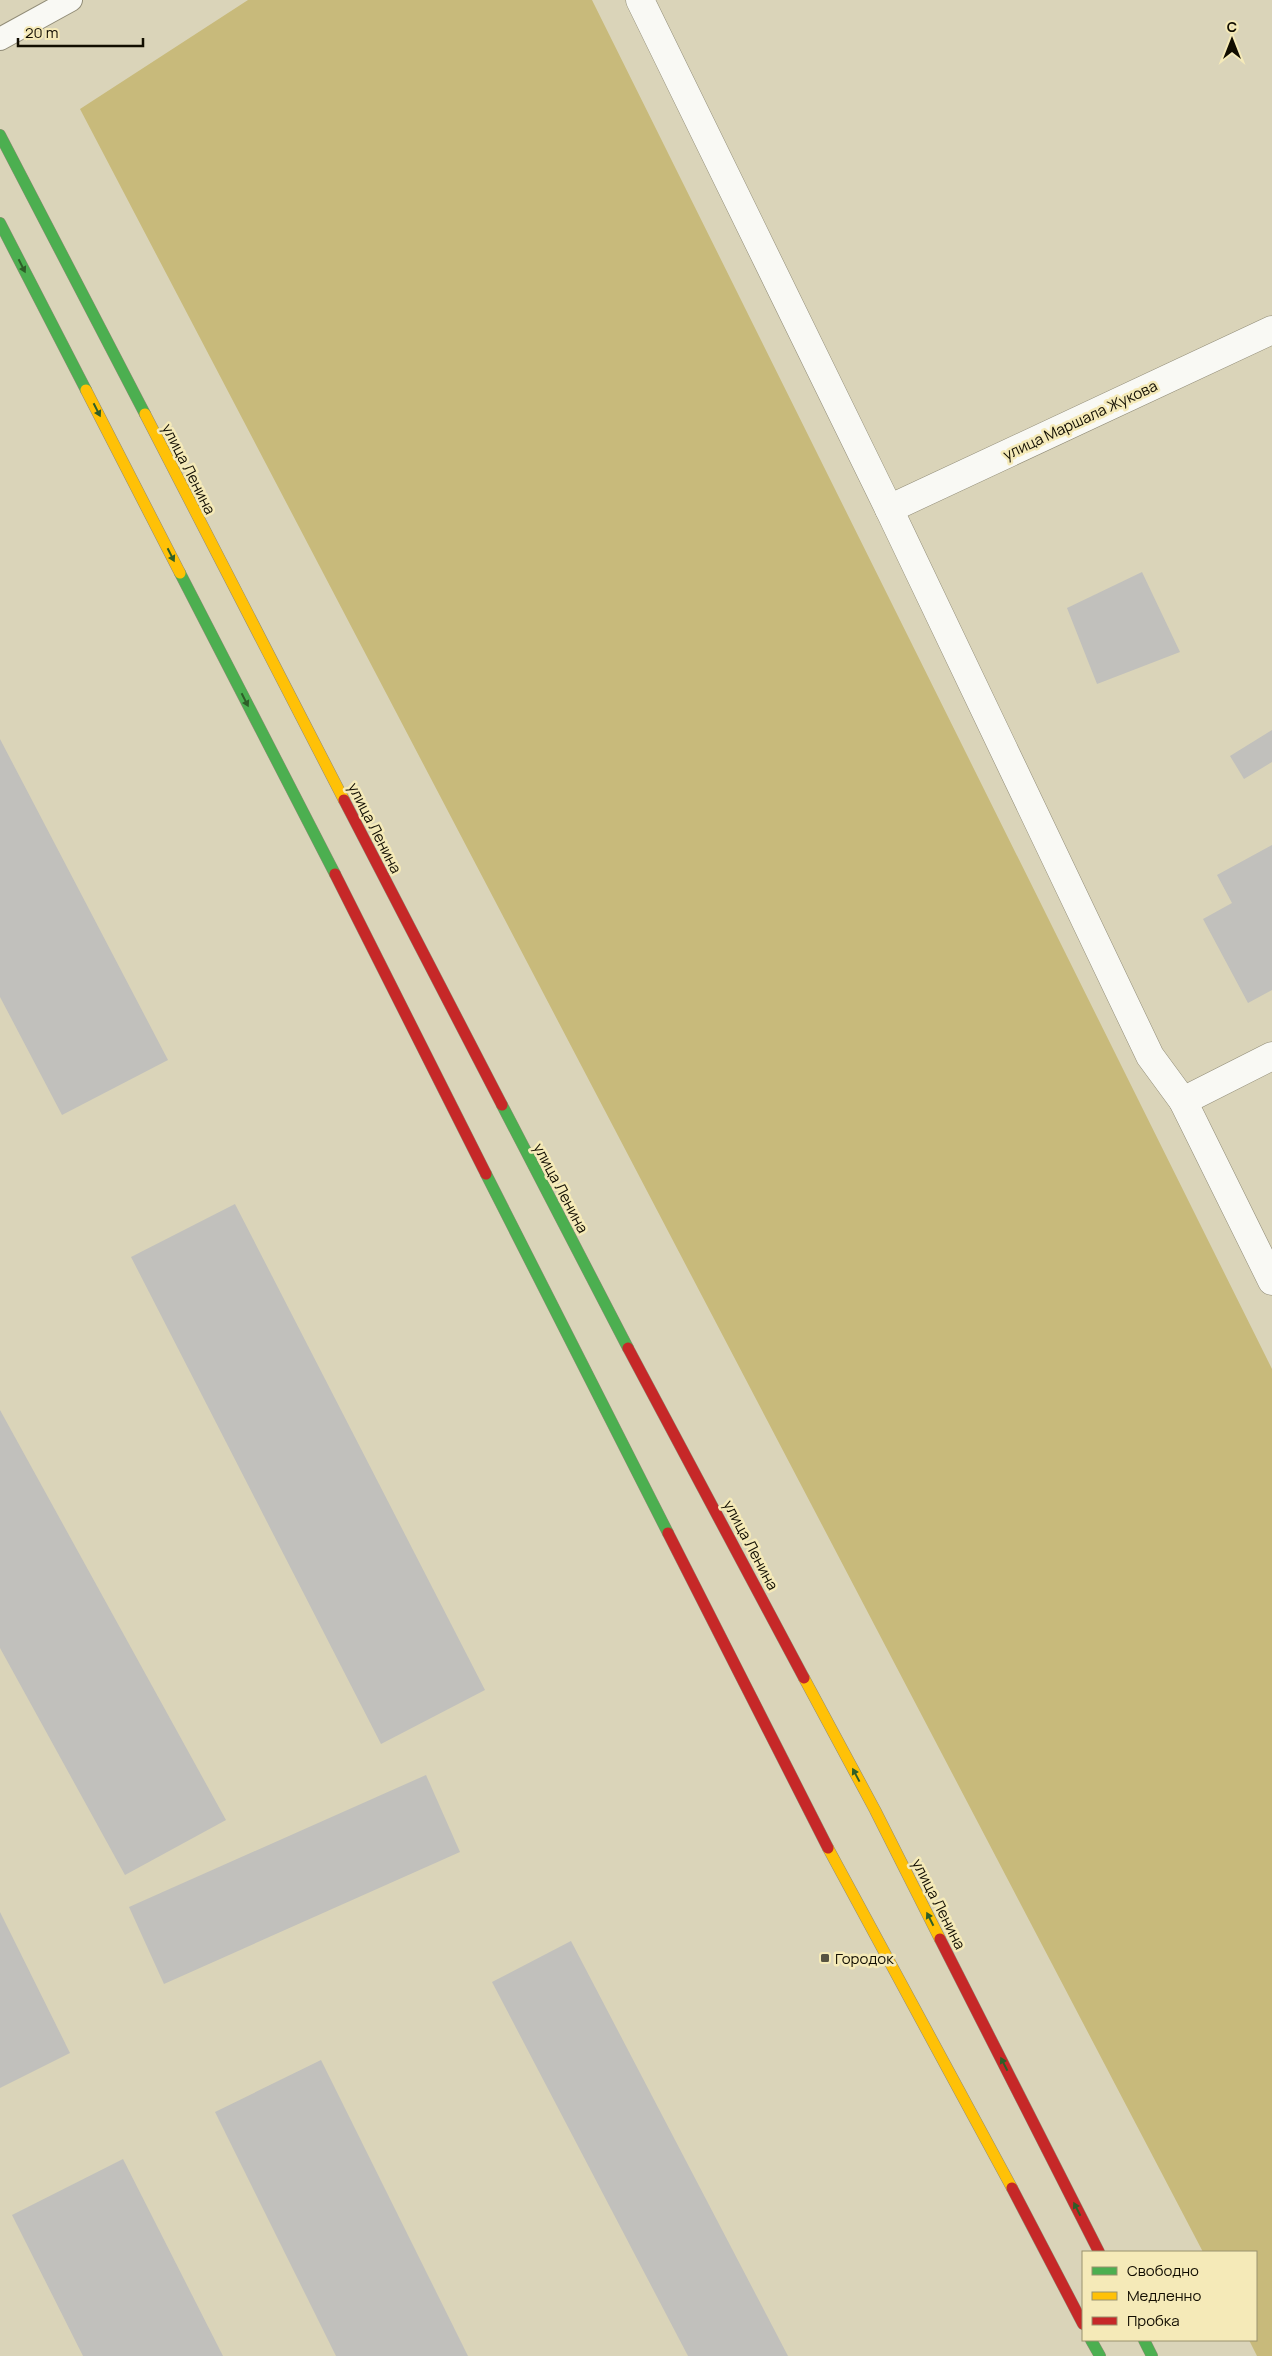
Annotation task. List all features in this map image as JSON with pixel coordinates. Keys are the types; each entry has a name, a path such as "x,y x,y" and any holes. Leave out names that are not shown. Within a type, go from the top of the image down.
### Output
{"main road":[{"name":"улица Ленина","path":"0,135 634,1362 870,1802 1098,2251"},
{"path":"0,223 337,879 822,1837 1000,2164 1082,2322"},
{"path":"1092,2341 1100,2356"},
{"path":"1144,2341 1152,2356"}],"street":[{"path":"640,0 889,510 1150,1056 1183,1101 1272,1281"},
{"name":"улица Маршала Жукова","path":"889,510 1272,330"},
{"path":"1183,1101 1272,1056"}],"lane":[{"path":"0,39 71,0"}],"shaded area":[{"path":"248,0 592,0 1272,1369 1272,2356 1257,2356 1250,2341 1257,2341 1257,2251 1202,2251 80,109"}],"building":[{"path":"1142,572 1180,652 1097,684 1067,608"},
{"path":"1272,730 1272,762 1244,779 1230,756"},
{"path":"0,739 168,1060 62,1115 0,997"},
{"path":"1272,845 1272,990 1248,1003 1203,919 1232,903 1217,875"},
{"path":"235,1204 485,1690 381,1744 131,1257"},
{"path":"0,1410 226,1820 125,1875 0,1648"},
{"path":"426,1775 460,1852 164,1984 129,1907"},
{"path":"0,1912 70,2053 0,2088"},
{"path":"571,1941 788,2356 688,2356 492,1982"},
{"path":"321,2060 468,2356 336,2356 215,2112"},
{"path":"123,2159 223,2356 83,2356 12,2215"}],"traffic: fast":[{"path":"0,135 145,414"},
{"path":"0,223 86,390"},
{"path":"180,573 335,874"},
{"path":"502,1105 628,1348"},
{"path":"486,1174 668,1533"},
{"path":"1092,2341 1100,2356"},
{"path":"1144,2341 1152,2356"}],"traffic: slow":[{"path":"86,390 180,573"},
{"path":"145,414 344,800"},
{"path":"804,1678 875,1810 940,1939"},
{"path":"828,1848 1012,2188"}],"traffic: jam":[{"path":"344,800 502,1105"},
{"path":"335,874 486,1174"},
{"path":"628,1348 804,1678"},
{"path":"668,1533 828,1848"},
{"path":"940,1939 1098,2251"},
{"path":"1012,2188 1082,2322"}],"place":[{"name":"Городок","path":"825,1958"}]}
